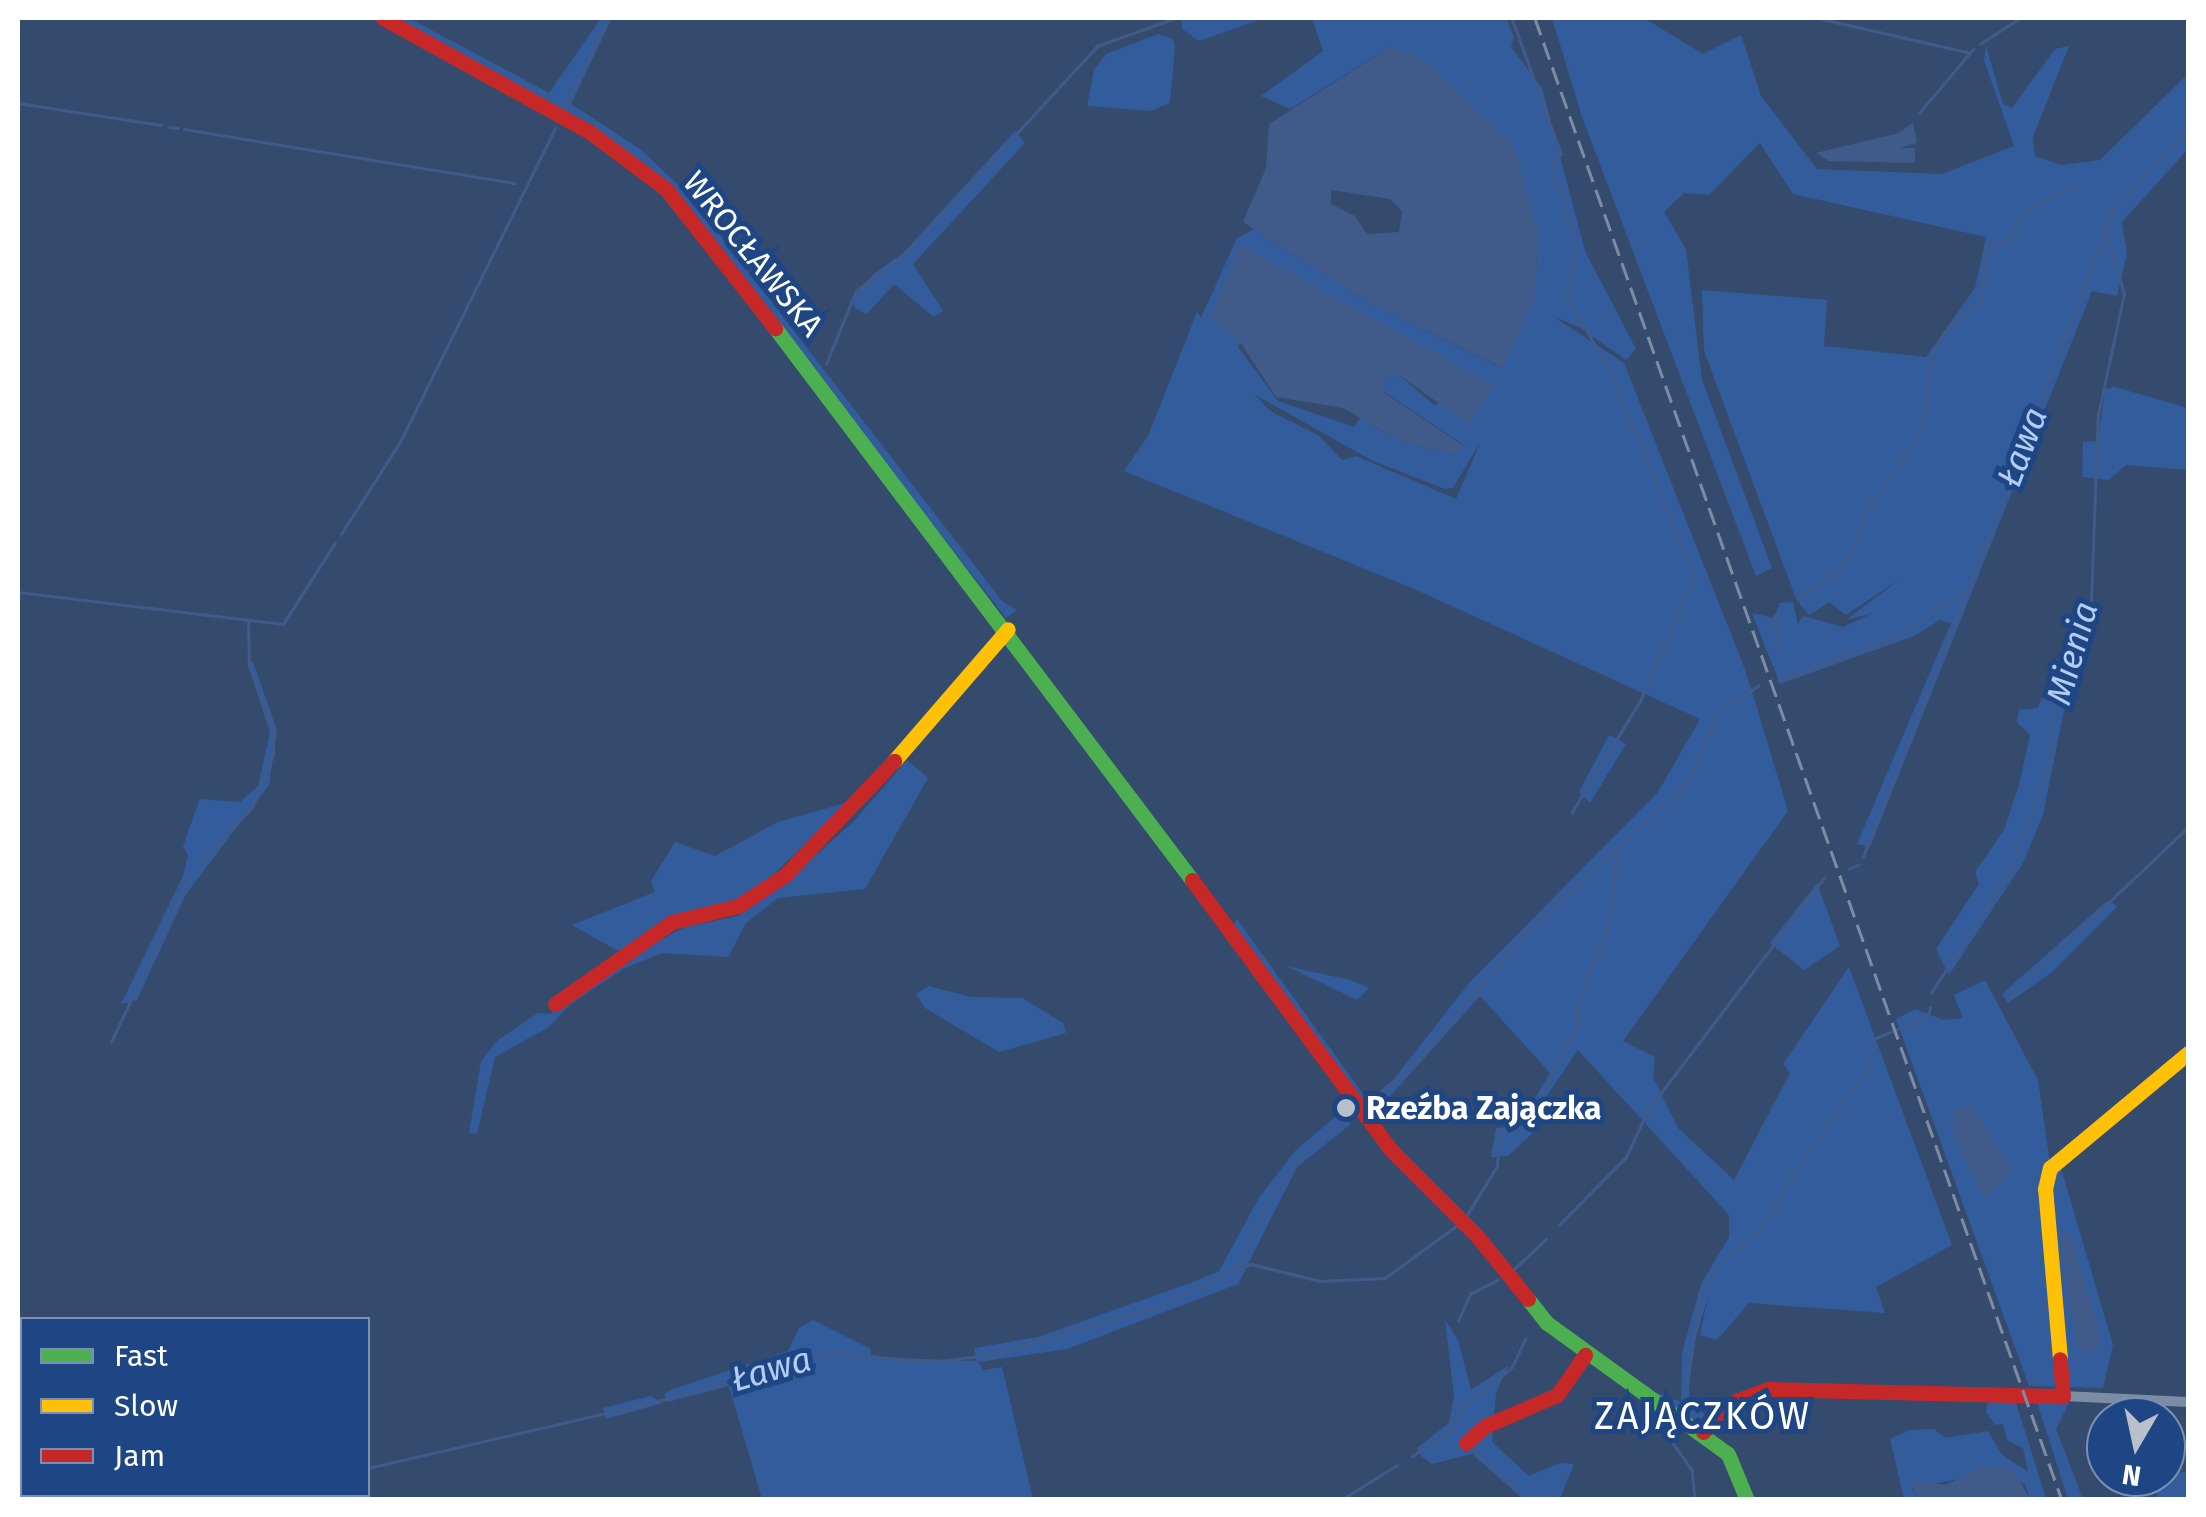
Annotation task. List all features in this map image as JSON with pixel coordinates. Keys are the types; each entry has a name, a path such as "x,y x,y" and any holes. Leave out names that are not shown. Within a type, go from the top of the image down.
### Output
{"main road":[{"name":"WROCŁAWSKA","path":"383,18 591,134 656,180 818,378 1008,629 1358,1109 1477,1236 1528,1306 1585,1354 1703,1432 1728,1454 1747,1500"},
{"path":"555,1004 672,922 738,906 785,875 865,795 1008,629"},
{"path":"1703,1432 1738,1400 1768,1389 2063,1396 2045,1189 2050,1168 2188,1053"},
{"path":"1466,1443 1486,1426 1557,1395 1585,1354"}],"street":[{"path":"2063,1396 2188,1402"}],"shaded area":[{"path":"391,18 409,18 549,93 601,18 612,18 571,104 640,149 690,196 1002,601 1017,610 1006,618 669,187"},
{"path":"1181,18 1264,18 1199,41 1182,29"},
{"path":"1312,18 1506,18 1514,37 1511,47 1542,88 1585,251 1636,349 1626,360 1579,327 1554,317 1624,363 1746,672 1788,811 1623,1041 1655,1057 1653,1077 1678,1128 1734,1180 1790,1073 1783,1064 1849,967 1952,1245 1876,1287 1885,1313 1749,1303 1717,1340 1700,1335 1708,1297 1690,1356 1689,1402 1707,1416 1725,1402 1701,1424 1652,1398 1656,1392 1681,1402 1682,1353 1701,1284 1729,1237 1729,1215 1578,1050 1536,1112 1535,1131 1508,1156 1491,1157 1496,1128 1529,1125 1532,1103 1550,1073 1480,996 1375,1113 1381,1130 1231,926 1237,919 1368,1101 1394,1079 1469,983 1658,792 1700,719 1412,588 1124,471 1148,436 1197,312 1201,318 1237,238 1254,229 1370,303 1502,368 1534,297 1537,257 1390,47 1290,109 1261,96 1323,51","holes":["1241,343 1495,386 1434,405 1399,375 1388,377 1383,391 1465,446 1454,455 1398,440 1360,418 1354,427 1278,401 1238,347","1254,394 1373,461 1445,489 1453,488 1481,441 1456,499 1356,456 1342,460 1318,435 1270,411"]},
{"path":"1552,18 1644,18 1703,54 1741,35 1761,96 1817,169 1942,174 2014,146 1984,60 1986,46 2003,104 2012,108 2055,49 2069,46 2033,137 2035,156 2061,165 2100,160 2188,74 2188,149 2122,222 2127,254 2117,296 2092,291 1870,847 1857,844 1951,623 1940,620 1914,636 1780,684 1752,613 1774,618 1780,603 1793,602 1798,624 1803,616 1843,627 1874,613 1846,620 1900,579 1846,615 1829,602 1809,615 1797,601 1704,351 1702,290 1827,300 1824,346 1926,357 1975,288 1986,237 1793,194 1760,143 1709,195 1684,193 1664,212 1686,249 1702,380 1772,568 1756,576 1582,117"},
{"path":"1158,34 1173,39 1175,47 1170,103 1150,111 1087,106 1094,70 1106,54"},
{"path":"1390,47 1425,60 1515,148 1538,232 1535,296 1503,368 1370,303 1243,222 1266,168 1269,124","holes":["1331,190 1390,199 1402,211 1399,232 1367,234 1355,216 1331,204"]},
{"path":"1913,122 1917,143 1899,148 1915,148 1915,163 1829,161 1816,153 1899,133"},
{"path":"1015,131 1025,143 913,264 943,311 934,317 894,284 867,314 855,308 852,299 875,273 904,252"},
{"path":"1240,245 1495,386 1468,424 1399,375 1388,377 1383,392 1465,447 1454,455 1398,440 1343,408 1276,397 1241,343 1210,318"},
{"path":"2115,387 2188,408 2188,470 2126,465 2109,480 2082,477 2083,442 2098,441 2105,389"},
{"path":"247,661 253,662 277,730 269,785 186,894 137,1000 121,1004 183,876 188,856 183,846 200,799 240,802 258,786 270,733"},
{"path":"2042,698 2065,706 2043,814 2023,863 1949,975 1936,949 1979,884 1975,872 2004,830 2030,735 2017,722 2019,710 2038,708"},
{"path":"1609,735 1626,744 1590,803 1579,792"},
{"path":"907,760 928,778 865,889 778,898 746,923 728,957 662,953 625,968 571,1004 549,1027 495,1057 477,1134 469,1133 481,1061 498,1040 538,1013 550,1014 636,953 685,927 738,916 777,890 854,821"},
{"path":"849,802 757,890 618,951 572,925 655,892 651,881 675,842 715,856 778,822"},
{"path":"1817,883 1840,946 1804,970 1770,943"},
{"path":"2108,900 2117,906 2113,911 2051,973 2008,1003 2002,994"},
{"path":"1286,966 1350,980 1369,988 1357,1000"},
{"path":"1985,980 2038,1080 2049,1157 2060,1165 2113,1345 2103,1388 2029,1386 1896,1019 1915,1009 1944,1020 1963,1018 1954,995"},
{"path":"928,986 971,997 1022,998 1063,1023 1066,1033 999,1052 925,1008 916,994"},
{"path":"1972,1106 2012,1171 1984,1199 1952,1134 1955,1108"},
{"path":"1342,1111 1351,1124 1297,1167 1238,1284 1067,1349 978,1362 983,1370 1002,1367 1033,1499 762,1499 729,1386 668,1402 664,1394 788,1351 799,1328 813,1320 871,1349 871,1357 977,1361 974,1348 1038,1337 1196,1281 1219,1271 1259,1198 1295,1151"},
{"path":"2069,1231 2101,1339 2089,1354 2077,1348 2059,1236"},
{"path":"1445,1320 1458,1340 1471,1390 1508,1366 1496,1393 1492,1442 1529,1476 1560,1463 1574,1464 1560,1499 1523,1499 1472,1454 1432,1464 1421,1456 1417,1448 1449,1423 1454,1396"},
{"path":"651,1396 663,1403 606,1419 603,1408"},
{"path":"2015,1399 2046,1499 2030,1499 2025,1484 1989,1473 1912,1488 1920,1499 1904,1499 1890,1439 1909,1430 1934,1429 1945,1438 1988,1431 2002,1455 2028,1472 2023,1448 2007,1440 2003,1424 1995,1425 1986,1412 1988,1400"},
{"path":"2036,1399 2069,1403 2056,1429 2083,1499 2068,1499"},
{"path":"1980,1468 2012,1468 2030,1499 1920,1499 1912,1487 1920,1481 1945,1485"},
{"path":"2186,1471 2188,1499 2158,1499 2186,1497"}],"waterway":[{"path":"564,109 609,18"},
{"path":"826,364 856,291 909,250 1097,46 1175,18"},
{"path":"1512,18 1561,153 1553,164 1575,238 1572,289 1566,294 1610,371 1695,577 1640,702 1572,813"},
{"path":"1818,18 1967,52"},
{"path":"1980,44 2020,18"},
{"path":"1919,113 1973,49"},
{"path":"18,103 160,125"},
{"path":"169,127 178,128"},
{"path":"341,534 400,442 555,128"},
{"path":"184,129 515,183"},
{"name":"Ława","path":"1778,680 1890,640 1969,587 2113,209 2188,130"},
{"name":"Ława","path":"1799,596 1839,570 1855,547 1862,518 1922,428 1932,354 1945,331 1981,300 1986,251 2008,238 2027,209 2076,187"},
{"name":"Mienia","path":"1931,993 2011,870 2047,769 2058,677 2091,602 2098,415 2124,294 2105,230"},
{"path":"18,592 283,624 335,543"},
{"path":"1863,857 1968,589"},
{"name":"Ława","path":"1775,616 1778,644"},
{"path":"197,865 252,807 273,755 273,731 249,666 248,623"},
{"name":"Ława","path":"1366,1104 1411,1067 1521,939 1676,792 1691,776 1718,712 1758,686"},
{"path":"2008,998 2188,827"},
{"name":"Ława","path":"1467,1215 1497,1166 1499,1133 1534,1128 1533,1110 1577,1027 1577,1001 1607,931 1618,848"},
{"path":"1849,869 1858,865"},
{"path":"111,1042 190,875"},
{"path":"1559,1225 1626,1157 1648,1110 1824,878"},
{"name":"Mienia","path":"1683,1412 1700,1296 1720,1265 1765,1224 1804,1156 1866,1072 1874,1039 1928,1016 1930,1007"},
{"name":"Ława","path":"370,1468 667,1399 828,1352 932,1362 996,1354 1161,1305 1238,1267 1265,1206 1302,1154 1352,1114"},
{"name":"Ława","path":"1235,1271 1251,1264 1320,1281 1385,1278 1456,1226"},
{"path":"1513,1270 1546,1239"},
{"path":"1458,1321 1470,1294 1498,1280"},
{"path":"1412,1456 1452,1430 1458,1413 1512,1367 1525,1339"},
{"name":"Mienia","path":"1675,1422 1671,1440 1692,1470 1695,1500"},
{"path":"1470,1447 1528,1500"},
{"path":"1341,1500 1397,1465"},
{"name":"Ława","path":"329,1500 332,1497"}],"railway":[{"path":"1535,18 2062,1500"}],"traffic: fast":[{"path":"775,328 1192,880"},
{"path":"1528,1299 1547,1323 1728,1454 1747,1500"}],"traffic: slow":[{"path":"894,761 1008,629"},
{"path":"2060,1359 2045,1189 2050,1168 2188,1053"}],"traffic: jam":[{"path":"383,18 591,133 666,189 775,328"},
{"path":"555,1004 672,922 738,906 785,875 894,761"},
{"path":"1192,880 1390,1149 1477,1236 1528,1299"},
{"path":"1466,1443 1485,1426 1557,1395 1585,1355"},
{"path":"1703,1432 1738,1400 1768,1389 2063,1396 2060,1359"}],"place":[{"name":"Rzeźba Zajączka","path":"1346,1108"}],"district":[{"name":"ZAJĄCZKÓW","path":"1703,1417"}]}
